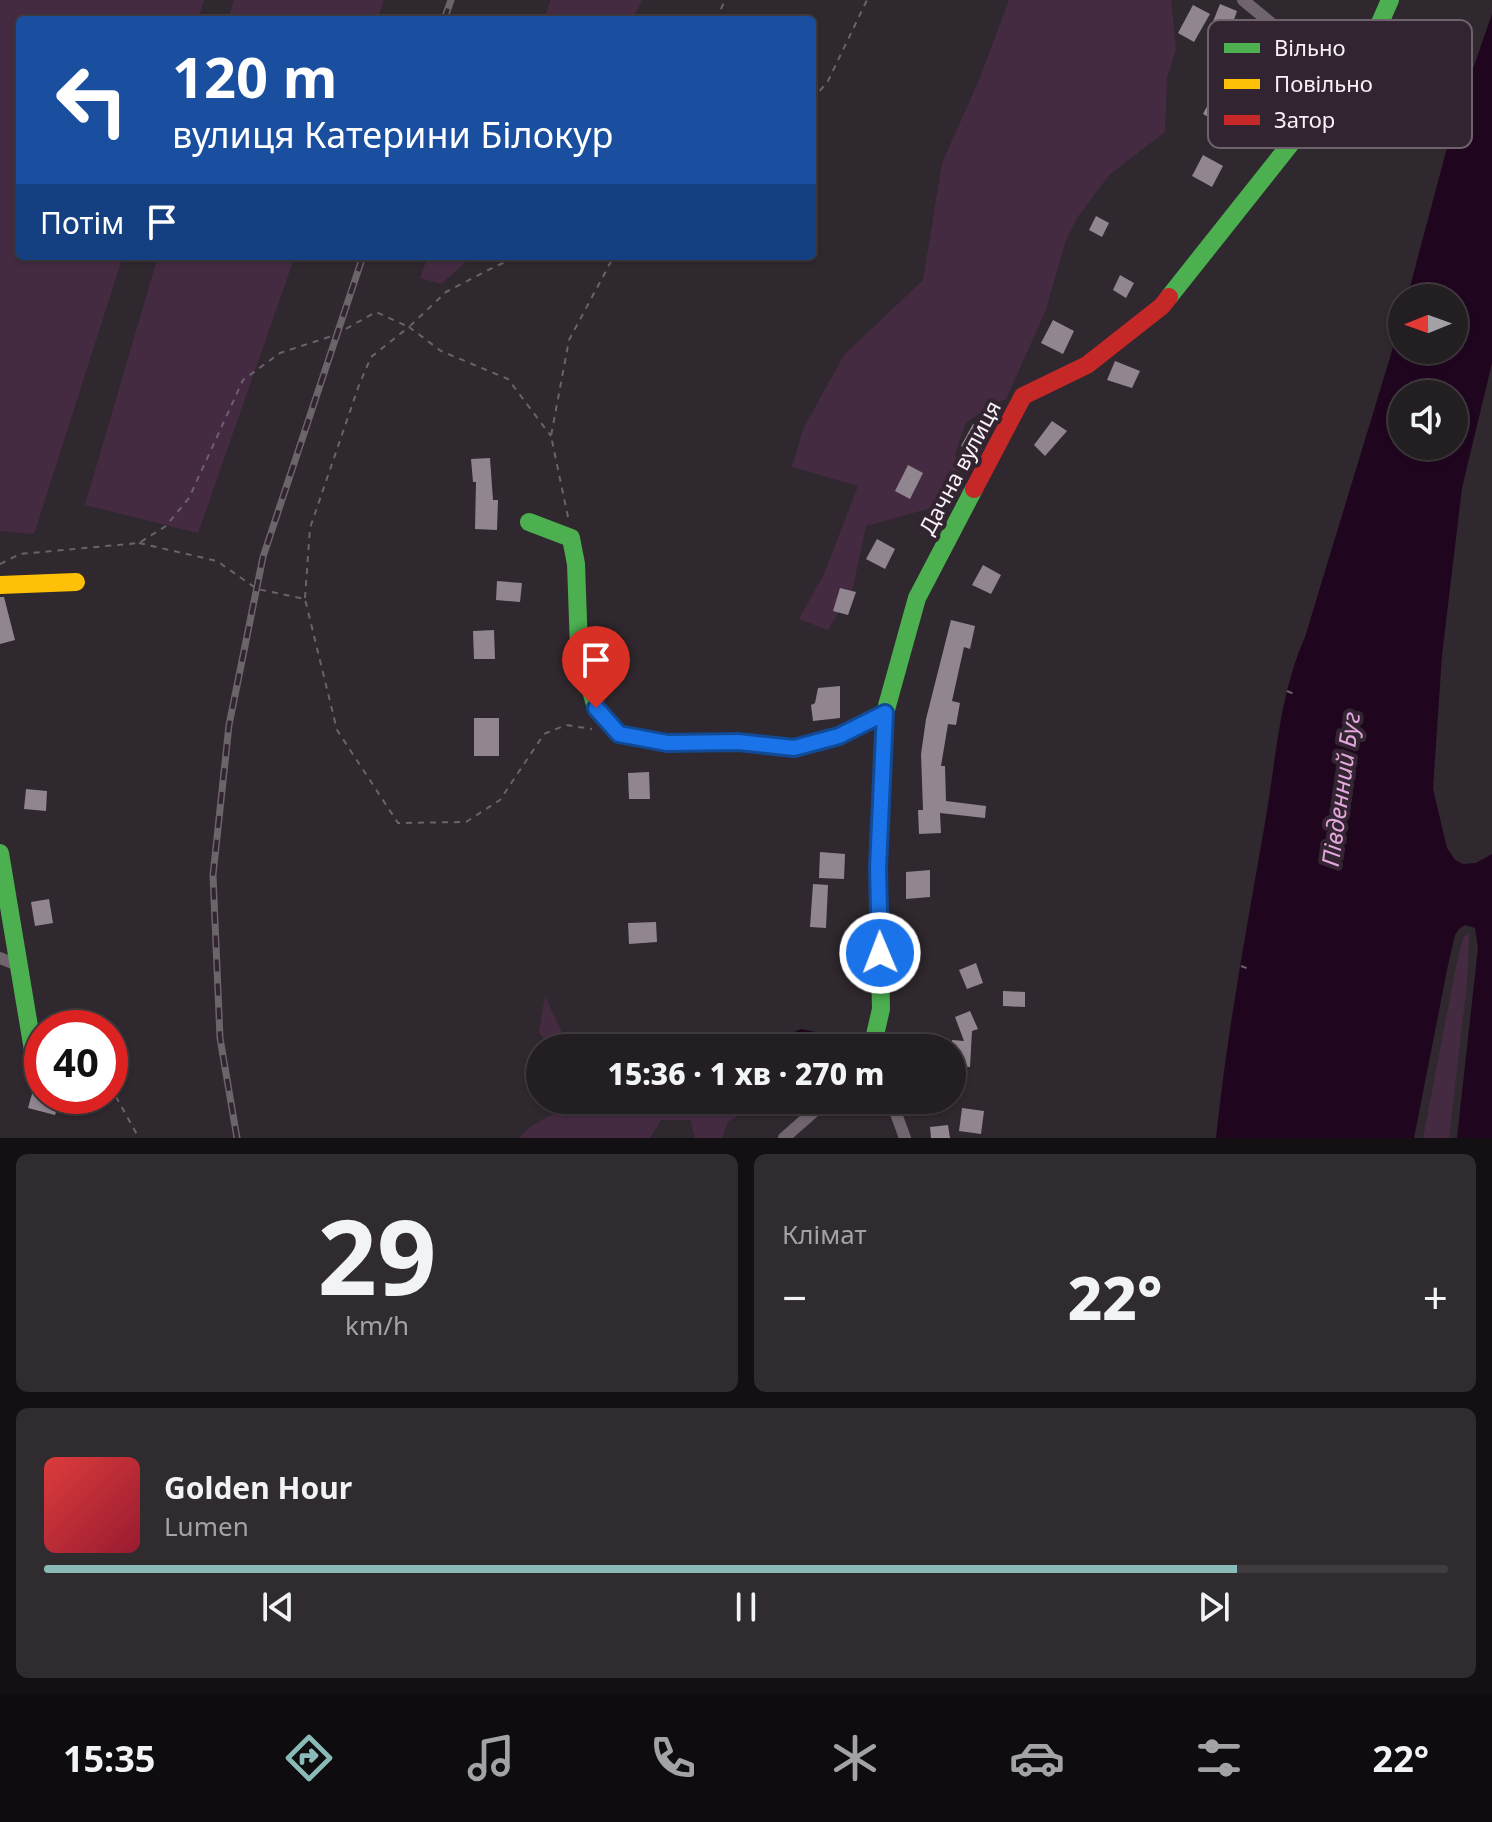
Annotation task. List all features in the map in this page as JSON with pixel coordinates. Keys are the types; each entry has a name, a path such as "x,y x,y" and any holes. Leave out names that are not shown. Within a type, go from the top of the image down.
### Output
{"street":[{"path":"1243,0 1267,20"},
{"path":"1381,20 1390,0"},
{"name":"Дачна вулиця","path":"875,1034 881,1009 878,868 885,713 917,598 1023,396 1087,365 1162,306 1287,148"},
{"path":"529,522 571,538 576,564 579,648 596,708 619,734 667,743 738,742 794,748 839,736 885,713"},
{"path":"0,585 76,582"},
{"path":"0,853 27,1010"},
{"path":"0,958 20,966"},
{"path":"784,1138 811,1114"},
{"path":"896,1114 905,1138"}],"path":[{"path":"816,95 828,81 867,0"},
{"path":"511,260 446,292 371,357 310,528 305,599 337,730 398,823 466,822 500,800 544,734 566,725 592,729"},
{"path":"551,436 569,340 612,260"},
{"path":"139,543 166,526 189,498 243,380 280,353 335,335 376,312 409,327 441,351 508,379 551,436 571,538"},
{"path":"0,564 20,554 139,543 217,561 257,589 305,599"},
{"path":"1287,691 1294,694"},
{"path":"1241,966 1249,969"},
{"path":"126,1114 139,1138"}],"shaded area":[{"path":"0,0 204,0 199,16 16,16 16,260 122,260 34,534 0,531"},
{"path":"234,0 384,0 378,16 229,16"},
{"path":"551,0 642,0 634,16 545,16"},
{"path":"1009,0 1171,0 1176,49 1167,78 1165,132 1109,175 1077,218 1066,240 1045,312 1006,399 966,423 955,453 964,490 949,503 866,526 853,587 828,630 799,619 824,574 858,486 792,467 803,429 844,355 923,280 942,163 979,80"},
{"path":"157,260 294,260 198,533 85,505"},
{"path":"427,260 468,260 441,284 420,278"},
{"path":"1467,934 1467,983 1449,1138 1423,1138 1456,967 1463,938"},
{"path":"545,996 563,1034 539,1032"},
{"path":"553,1114 741,1114 728,1122 722,1138 695,1138 690,1120 661,1120 650,1138 519,1138 530,1127"}],"water":[{"name":"Південний Буг","path":"1492,14 1492,363 1462,488 1442,655 1433,789 1447,848 1455,860 1463,864 1476,863 1492,854 1492,1138 1457,1138 1478,948 1475,928 1465,925 1455,935 1414,1138 1216,1138 1279,728 1289,682 1388,364 1468,364 1468,284 1411,284 1447,148 1472,148 1472,72"},
{"path":"801,1029 825,1034 790,1034"}],"building":[{"path":"1220,4 1237,11 1234,20 1214,20"},
{"path":"1193,5 1210,14 1194,42 1178,33"},
{"path":"1203,155 1223,166 1212,187 1192,176"},
{"path":"1096,216 1109,223 1102,237 1089,230"},
{"path":"1120,275 1134,283 1126,298 1113,290"},
{"path":"1053,320 1074,331 1063,354 1041,343"},
{"path":"1115,361 1140,371 1132,388 1107,380"},
{"path":"1052,421 1067,431 1045,456 1034,445"},
{"path":"973,424 990,433 978,456 961,446"},
{"path":"490,458 493,500 498,500 497,530 475,529 476,482 473,482 471,459"},
{"path":"908,465 923,473 910,499 895,491"},
{"path":"877,539 895,549 885,569 866,559"},
{"path":"983,565 1001,575 991,594 972,585"},
{"path":"497,581 522,583 520,602 496,600"},
{"path":"840,588 856,592 848,615 833,611"},
{"path":"0,597 4,597 15,640 0,644"},
{"path":"951,620 975,626 970,649 964,647 952,701 960,703 956,725 948,724 941,766 945,766 946,801 986,806 985,818 940,813 941,833 919,834 918,810 923,810 921,754 926,719"},
{"path":"494,630 495,659 474,659 473,631"},
{"path":"840,686 840,718 813,721 811,705 815,703 818,688"},
{"path":"474,718 499,718 499,756 474,756"},
{"path":"649,772 650,799 629,799 628,773"},
{"path":"26,789 47,791 46,811 24,809"},
{"path":"820,852 845,854 844,879 819,878"},
{"path":"930,870 930,897 906,899 906,872"},
{"path":"813,884 828,885 826,928 810,927"},
{"path":"49,899 53,923 35,926 31,902"},
{"path":"656,922 657,942 629,944 628,923"},
{"path":"976,963 983,983 967,989 959,970"},
{"path":"1003,991 1025,992 1025,1007 1003,1006"},
{"path":"970,1011 978,1029 972,1031 970,1067 966,1067 966,1034 961,1034 955,1017"},
{"path":"966,1109 984,1111 981,1134 959,1131 961,1114 966,1114"},
{"path":"948,1125 950,1138 931,1138 930,1127"}],"railway":[{"path":"445,16 451,0"},
{"path":"237,1138 220,1038 213,875 229,725 263,557 362,260"}],"traffic: fast":[{"path":"1381,20 1390,0"},
{"path":"1169,297 1287,148"},
{"path":"875,1034 881,1009 878,868 885,713 917,598 974,489"},
{"path":"529,522 571,538 576,564 579,648 596,708 619,734 667,743 738,742 794,748 839,736 885,713"},
{"path":"0,853 26,1010"}],"traffic: slow":[{"path":"0,585 76,582"}],"traffic: jam":[{"path":"974,489 1023,396 1087,365 1162,306 1169,297"}],"route":[{"path":"596,708 619,734 667,743 738,742 794,748 839,736 885,713 878,868 880,953"}]}
